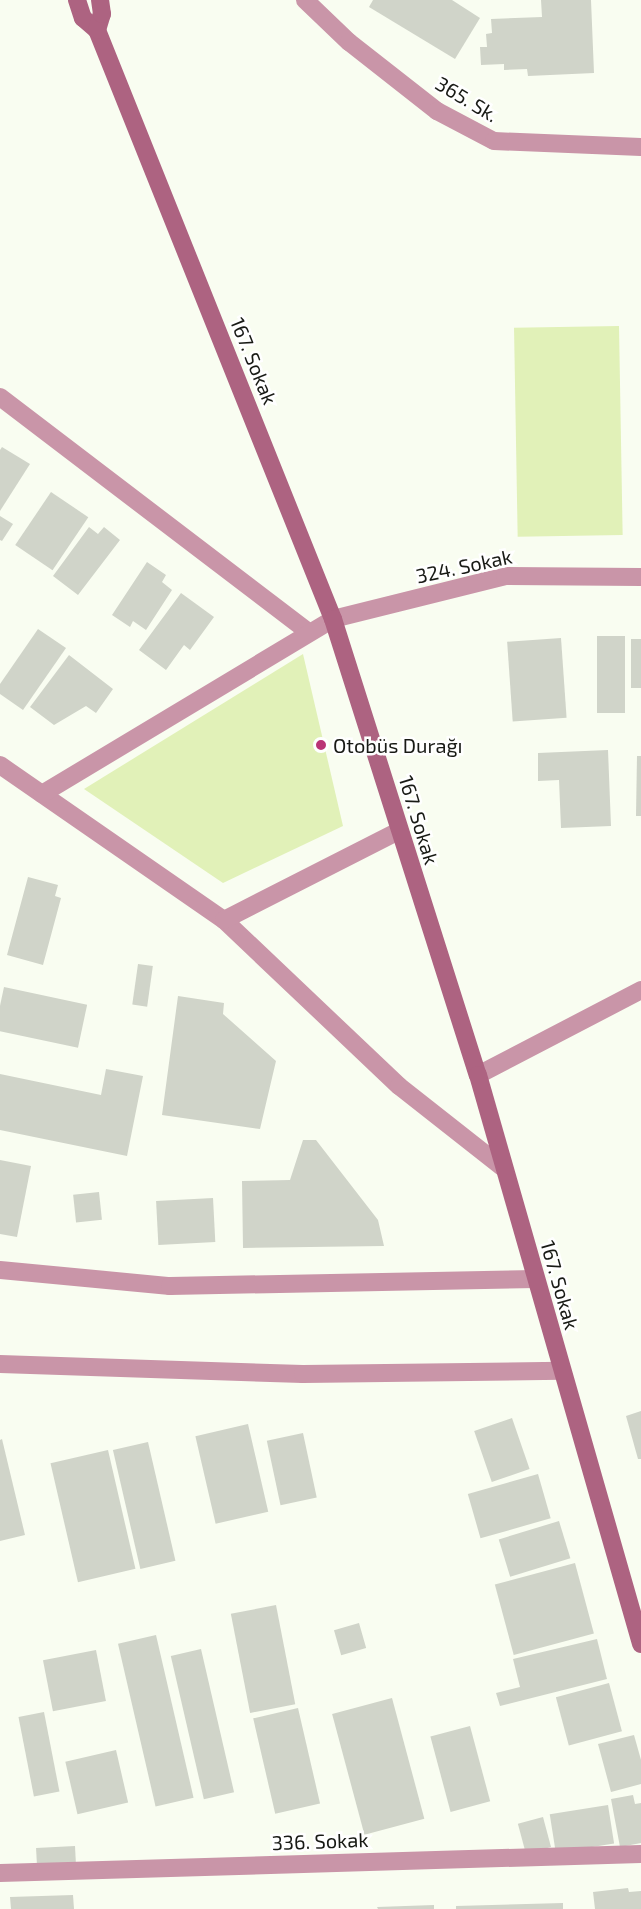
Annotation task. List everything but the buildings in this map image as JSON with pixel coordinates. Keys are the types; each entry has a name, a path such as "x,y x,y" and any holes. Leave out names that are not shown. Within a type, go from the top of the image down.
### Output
{"street":[{"name":"167. Sokak","path":"77,0 83,18 97,30 333,619 478,1075 502,1167 641,1644"},
{"path":"97,30 102,14 100,0"},
{"name":"365. Sk.","path":"305,0 350,42 437,111 494,141 641,147"},
{"path":"0,397 309,632"},
{"name":"324. Sokak","path":"42,794 333,619 505,576 641,577"},
{"path":"0,765 224,920 399,1086 502,1167"},
{"path":"224,920 399,831"},
{"path":"478,1075 641,990"},
{"path":"0,1270 170,1286 535,1279"},
{"path":"0,1364 303,1374 562,1371"},
{"name":"336. Sokak","path":"0,1873 641,1854"}],"green space":[{"path":"619,326 623,535 518,537 514,328"},
{"path":"303,654 343,826 223,883 84,789"}],"place":[{"name":"Otobüs Durağı","path":"321,745"}]}
